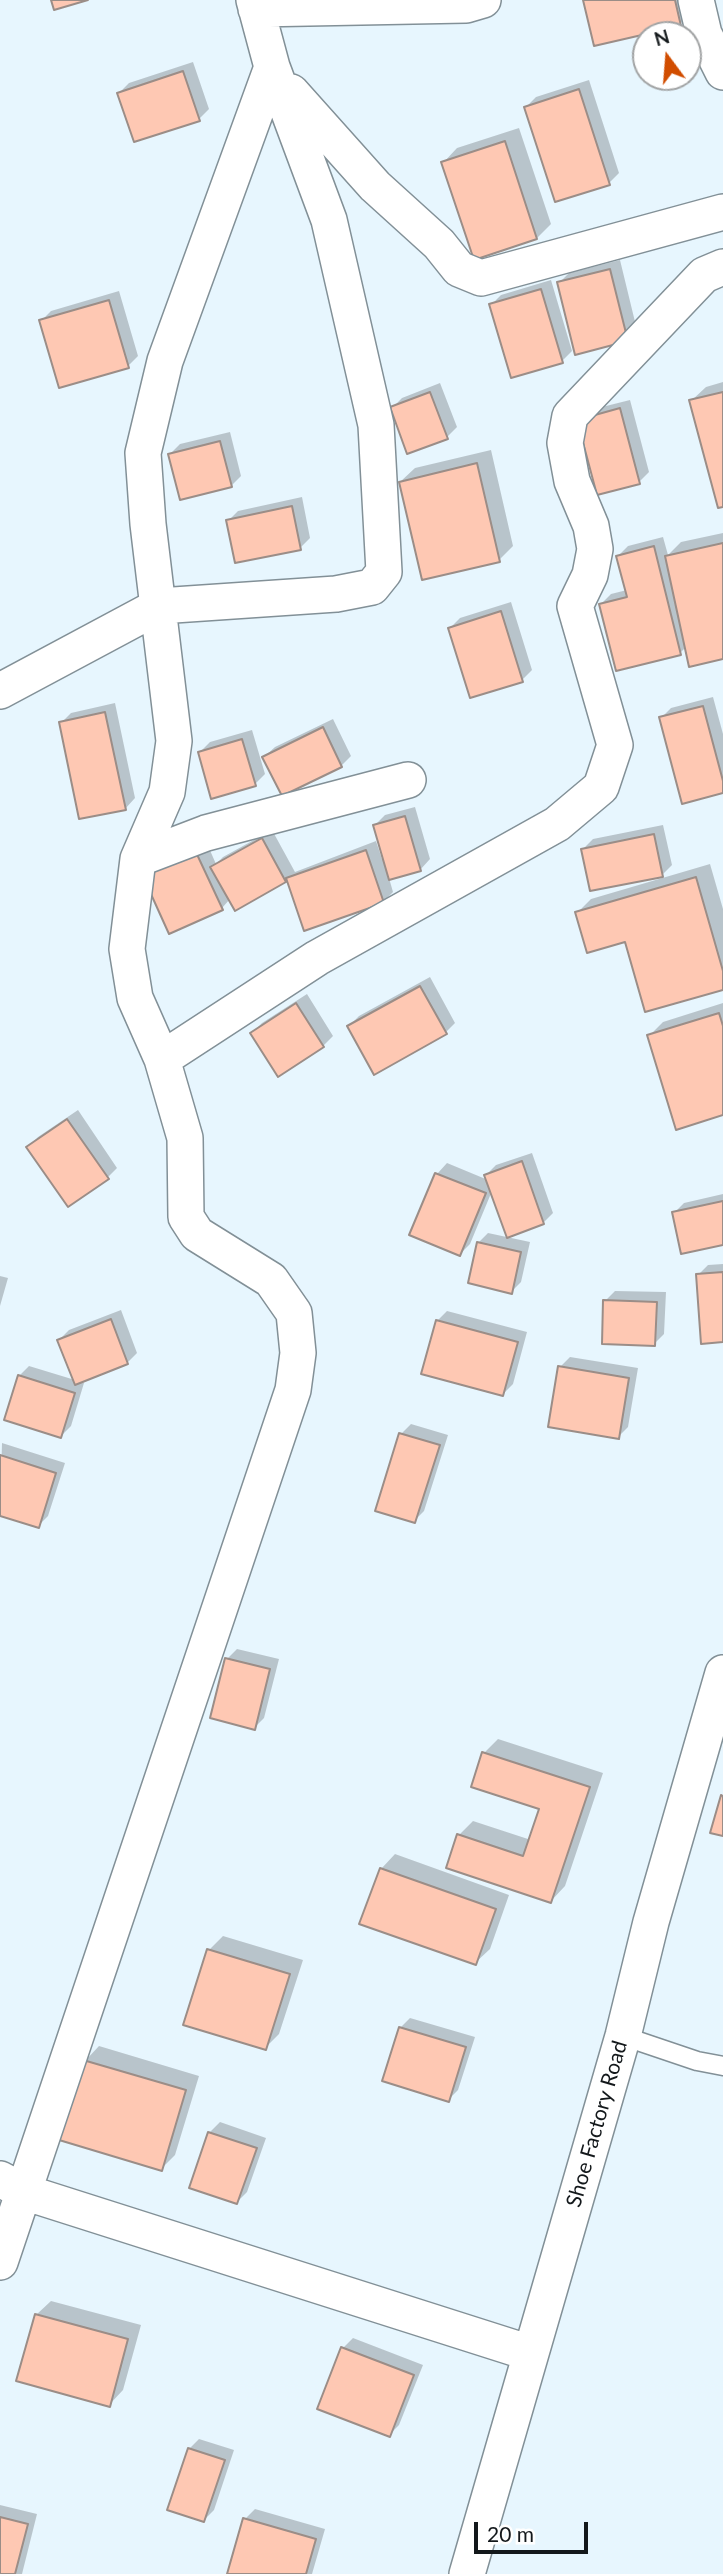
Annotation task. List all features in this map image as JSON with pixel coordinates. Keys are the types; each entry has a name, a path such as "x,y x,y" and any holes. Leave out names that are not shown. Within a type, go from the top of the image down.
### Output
{"street":[{"path":"0,691 159,606 336,594 372,587 384,572 376,425 329,219 272,67 255,4 466,5 483,0"},
{"path":"696,0 713,35 723,72"},
{"path":"272,67 309,114 374,186 439,244 459,269 481,278 723,212"},
{"path":"0,2262 12,2185 293,1390 298,1353 295,1313 271,1280 197,1234 186,1217 185,1138 162,1059 135,998 127,949 138,859 167,792 174,741 148,524 143,453 165,361 272,67"},
{"path":"162,1059 317,958 557,824 601,787 615,746 575,606 590,575 595,549 592,526 572,481 565,443 570,415 705,275 723,267"},
{"path":"138,859 206,833 408,780"},
{"name":"Shoe Factory Road","path":"467,2574 623,2036 651,1922 723,1673"},
{"path":"12,2185 530,2353"}],"lane":[{"path":"623,2036 697,2061 723,2066"}],"building":[{"path":"51,0 88,0 54,10"},
{"path":"583,0 675,0 680,21 632,21 632,37 594,46"},
{"path":"183,71 200,121 134,142 117,93"},
{"path":"579,89 610,185 555,202 524,107"},
{"path":"505,141 537,239 474,260 441,162"},
{"path":"610,269 628,341 575,355 557,282"},
{"path":"541,289 563,363 511,378 489,304"},
{"path":"109,300 129,368 59,388 39,320"},
{"path":"430,392 448,439 407,454 390,407"},
{"path":"723,392 723,507 718,508 689,400"},
{"path":"620,408 640,484 597,495 577,420"},
{"path":"220,441 232,487 180,500 168,454"},
{"path":"477,463 500,562 422,580 399,482"},
{"path":"292,506 301,550 235,563 226,520"},
{"path":"723,543 723,659 689,667 665,556"},
{"path":"654,546 681,655 616,671 599,604 627,597 616,556"},
{"path":"501,611 523,682 470,698 448,628"},
{"path":"703,706 723,781 723,793 682,804 659,717"},
{"path":"105,712 126,810 79,819 59,722"},
{"path":"323,727 342,767 282,796 262,757"},
{"path":"242,739 256,786 211,799 198,752"},
{"path":"405,816 421,871 389,880 373,825"},
{"path":"654,834 663,877 590,891 581,849"},
{"path":"262,838 286,882 235,911 210,867"},
{"path":"194,848 223,910 169,934 141,872"},
{"path":"366,850 384,903 304,931 286,878"},
{"path":"696,877 723,971 723,990 645,1012 625,942 587,953 575,912"},
{"path":"420,986 447,1034 374,1075 347,1026"},
{"path":"296,1003 324,1047 278,1077 250,1033"},
{"path":"719,1013 723,1026 723,1115 676,1130 647,1035"},
{"path":"67,1119 109,1179 68,1207 26,1147"},
{"path":"522,1161 544,1224 507,1238 484,1175"},
{"path":"435,1173 486,1193 460,1256 409,1235"},
{"path":"723,1201 723,1245 681,1254 672,1212"},
{"path":"477,1242 521,1252 512,1294 468,1283"},
{"path":"723,1272 723,1342 701,1344 696,1274"},
{"path":"603,1300 657,1302 655,1346 602,1344"},
{"path":"111,1319 128,1364 75,1385 57,1340"},
{"path":"436,1320 518,1342 503,1396 421,1374"},
{"path":"558,1366 629,1378 619,1439 548,1427"},
{"path":"18,1375 75,1393 61,1438 4,1420"},
{"path":"399,1433 440,1445 415,1523 375,1511"},
{"path":"0,1455 56,1473 39,1528 0,1516"},
{"path":"225,1658 270,1669 255,1730 210,1718"},
{"path":"482,1752 590,1787 551,1903 446,1868 457,1834 523,1856 539,1809 471,1787"},
{"path":"721,1795 723,1796 723,1836 710,1833"},
{"path":"380,1868 496,1909 476,1965 359,1924"},
{"path":"207,1949 290,1974 266,2050 183,2025"},
{"path":"399,2027 466,2047 449,2102 382,2081"},
{"path":"83,2060 186,2090 162,2171 59,2140"},
{"path":"208,2132 257,2148 237,2204 189,2188"},
{"path":"35,2314 128,2339 110,2407 16,2381"},
{"path":"341,2347 414,2375 390,2437 317,2409"},
{"path":"188,2448 225,2460 204,2522 167,2510"},
{"path":"0,2517 28,2524 15,2574 0,2574"},
{"path":"243,2518 316,2539 306,2574 227,2574"}]}
